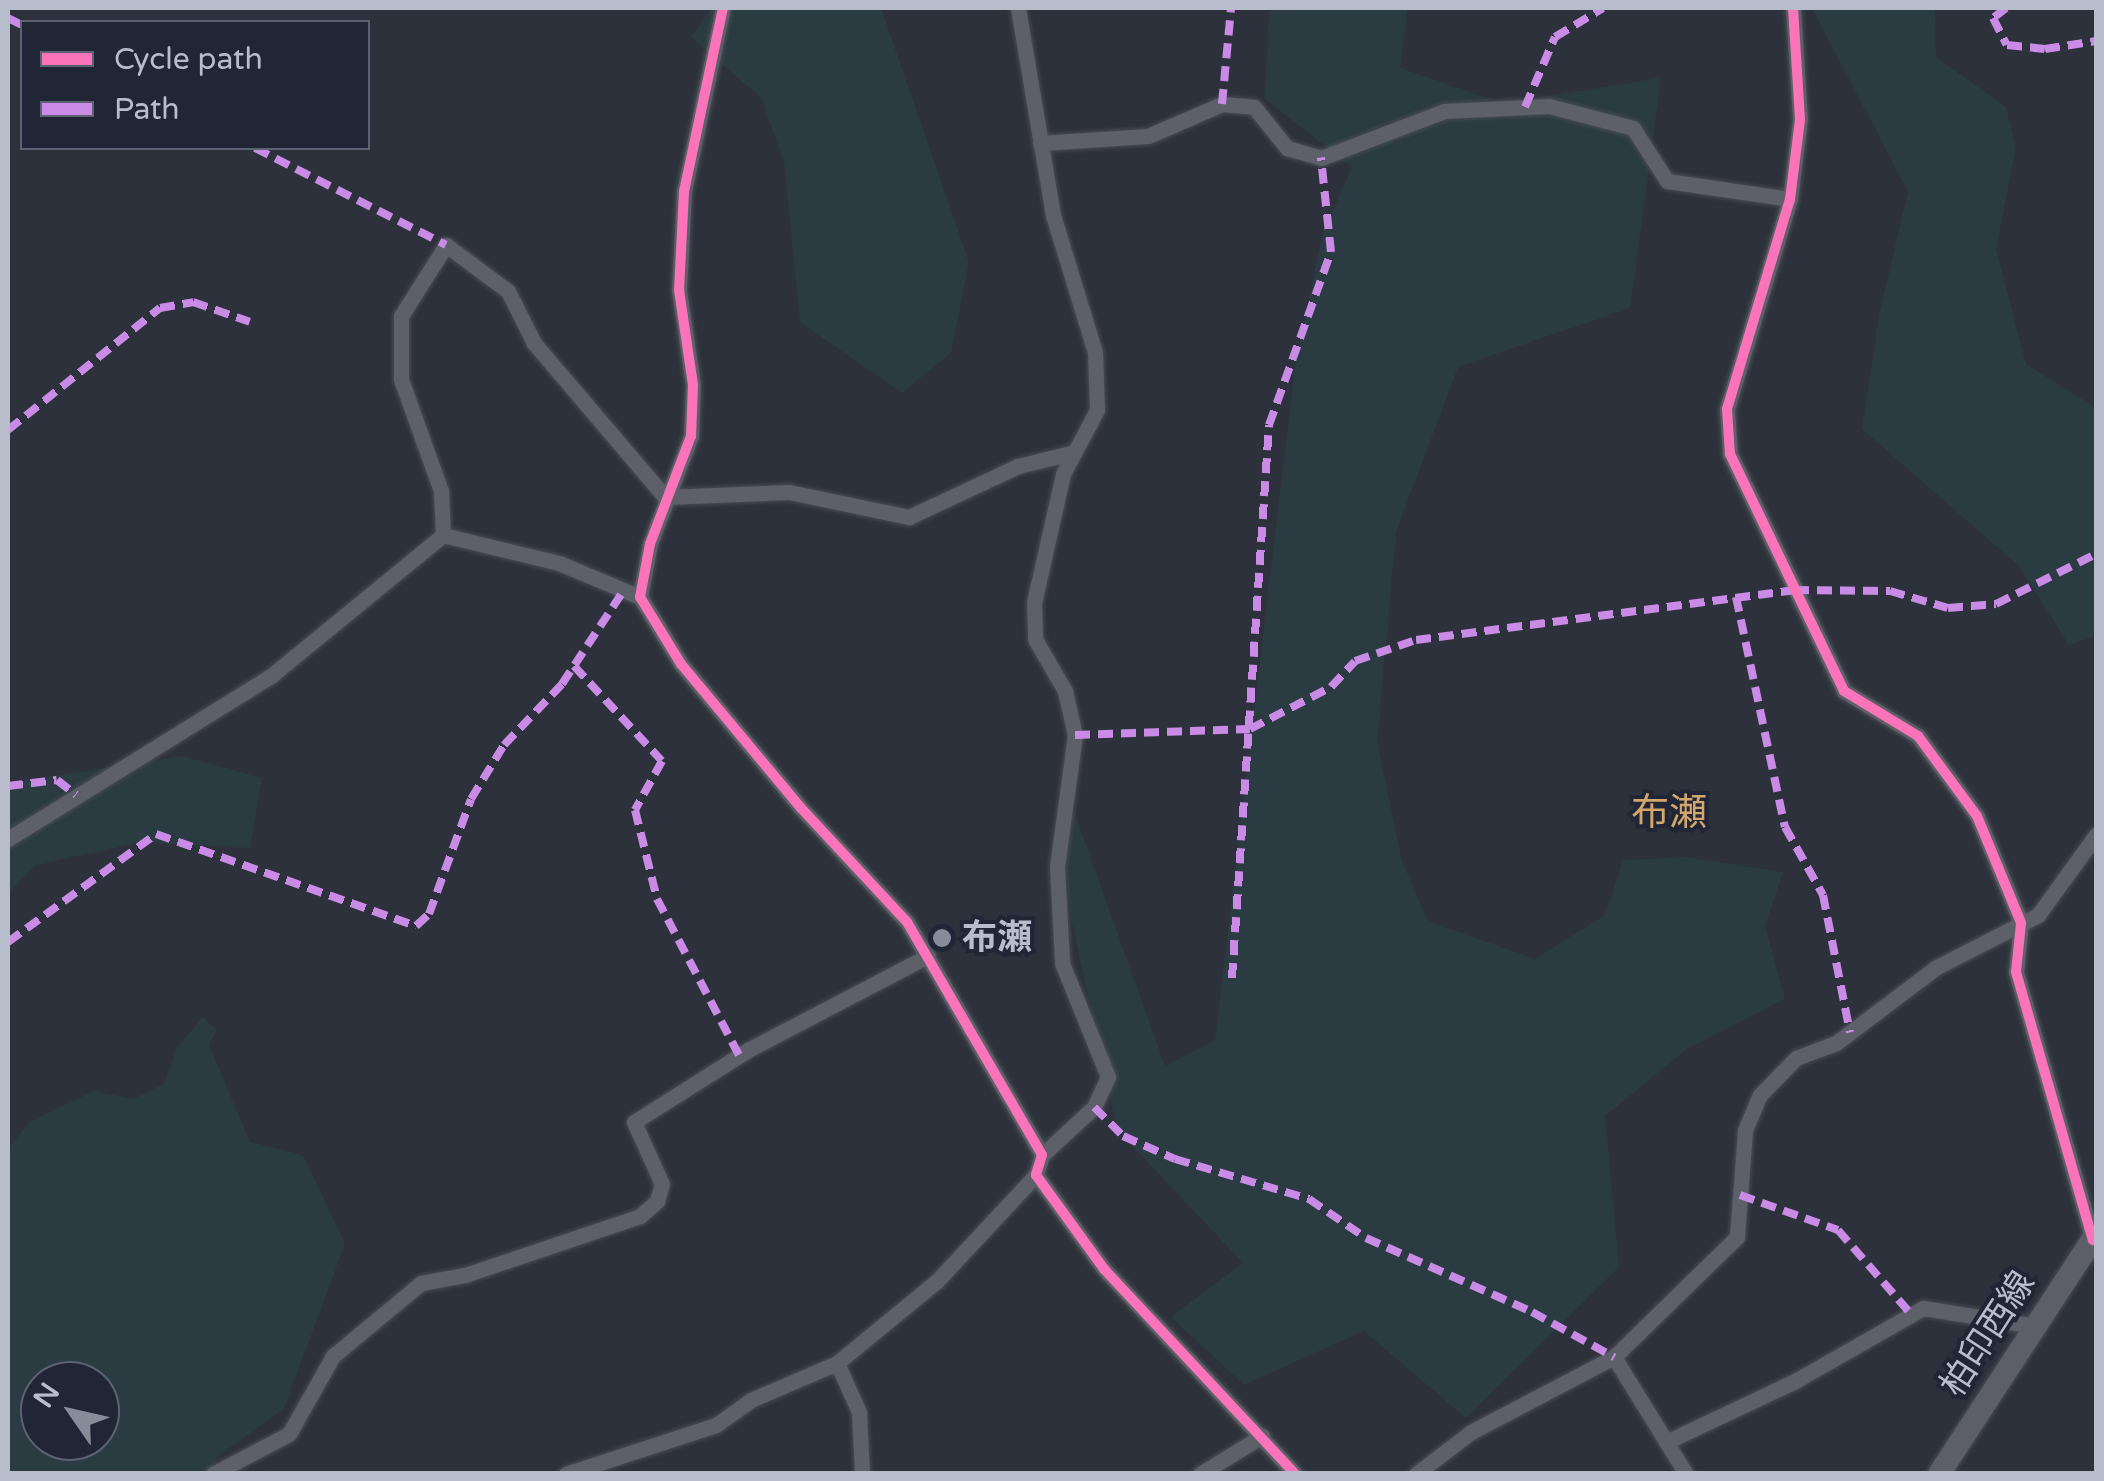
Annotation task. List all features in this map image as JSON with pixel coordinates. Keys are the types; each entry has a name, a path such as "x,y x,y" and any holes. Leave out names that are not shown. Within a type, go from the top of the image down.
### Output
{"main road":[{"name":"柏印西線","path":"1938,1474 2095,1237"}],"street":[{"path":"640,597 666,497 691,436 694,386 679,290 684,192 722,8"},
{"path":"566,1474 657,1449 837,1362 937,1281 1036,1175 1042,1155 1094,1107 1108,1077 1062,963 1057,866 1075,736 1065,691 1035,639 1034,603 1071,454 1097,410 1095,352 1053,214 1018,8"},
{"path":"1793,8 1800,120 1790,199 1727,409 1730,454 1844,691 1918,736 1977,816 2022,923 2020,991 2095,1237"},
{"path":"1040,142 1148,136 1222,104 1254,107 1287,148 1321,158 1444,111 1548,106 1633,128 1667,181 1790,199"},
{"path":"443,535 440,491 401,378 401,316 446,246 508,291 534,343 666,497"},
{"path":"666,497 789,492 909,517 1018,466 1071,454"},
{"path":"443,535 558,563 640,597 680,664 801,808 883,890 928,956 1042,1155"},
{"path":"8,839 272,674 443,535"},
{"path":"1416,1474 1471,1432 1614,1357 1737,1238 1745,1130 1760,1095 1796,1058 1836,1043 1935,968 2038,915 2096,835"},
{"path":"212,1474 289,1434 333,1356 420,1282 464,1275 640,1216 658,1201 662,1184 634,1122 748,1050 928,956"},
{"path":"1036,1175 1141,1315 1295,1474"},
{"path":"1666,1442 1923,1308 2036,1326"},
{"path":"1614,1357 1686,1474"},
{"path":"837,1362 859,1412 862,1474"},
{"path":"1200,1474 1262,1436"}],"shaded area":[{"path":"711,8 881,8 969,262 951,353 902,393 800,322 784,162 761,98 691,37"},
{"path":"1270,8 1408,8 1400,68 1502,103 1661,78 1630,308 1458,367 1396,532 1377,741 1402,861 1428,921 1535,959 1605,915 1623,860 1685,857 1783,872 1765,926 1785,999 1687,1049 1605,1116 1619,1267 1466,1418 1364,1331 1244,1385 1171,1317 1243,1263 1117,1130 1071,918 1060,819 1075,814 1165,1066 1215,1040 1295,366 1322,236 1352,167 1264,98"},
{"path":"1812,8 1935,8 1936,57 2006,107 2016,148 1996,249 2026,364 2096,408 2096,635 2069,645 2019,566 1862,429 1880,310 1908,192"},
{"path":"182,756 262,778 250,848 141,842 35,865 8,894 8,783"},
{"path":"203,1017 217,1030 209,1045 250,1142 303,1155 345,1244 284,1408 216,1458 220,1473 8,1473 8,1149 29,1122 94,1091 133,1099 164,1084 177,1048"}],"marked path":[{"path":"1222,104 1231,8"},
{"path":"1525,107 1555,37 1603,8"},
{"path":"2006,8 1993,18 2007,45 2045,49 2096,41"},
{"path":"8,18 20,24"},
{"path":"259,150 446,245"},
{"path":"1232,978 1269,425 1331,252 1321,158"},
{"path":"8,430 160,308 193,302 250,322"},
{"path":"1075,735 1250,729 1331,687 1355,661 1416,640 1794,590 1890,591 1948,608 1996,604 2096,554"},
{"path":"8,942 156,834 416,926 429,914 471,799 504,745 562,684 622,593"},
{"path":"1736,597 1785,827 1823,895 1850,1032"},
{"path":"574,666 662,761 635,810 657,899 739,1055"},
{"path":"8,786 57,780 76,795"},
{"path":"1094,1107 1123,1136 1175,1159 1309,1199 1366,1238 1532,1312 1614,1357"},
{"path":"1740,1195 1838,1230 1911,1314"}],"cycle path":[{"path":"723,8 684,192 679,290 693,385 691,436 650,544 640,597 681,664 801,808 907,922 1042,1155 1036,1175 1104,1269 1295,1474"},
{"path":"1793,8 1800,120 1790,199 1727,409 1730,454 1844,691 1918,736 1977,816 2021,923 2016,972 2093,1240"}],"place":[{"name":"布瀬","path":"942,938"}],"district":[{"name":"布瀬","path":"1669,814"}]}
